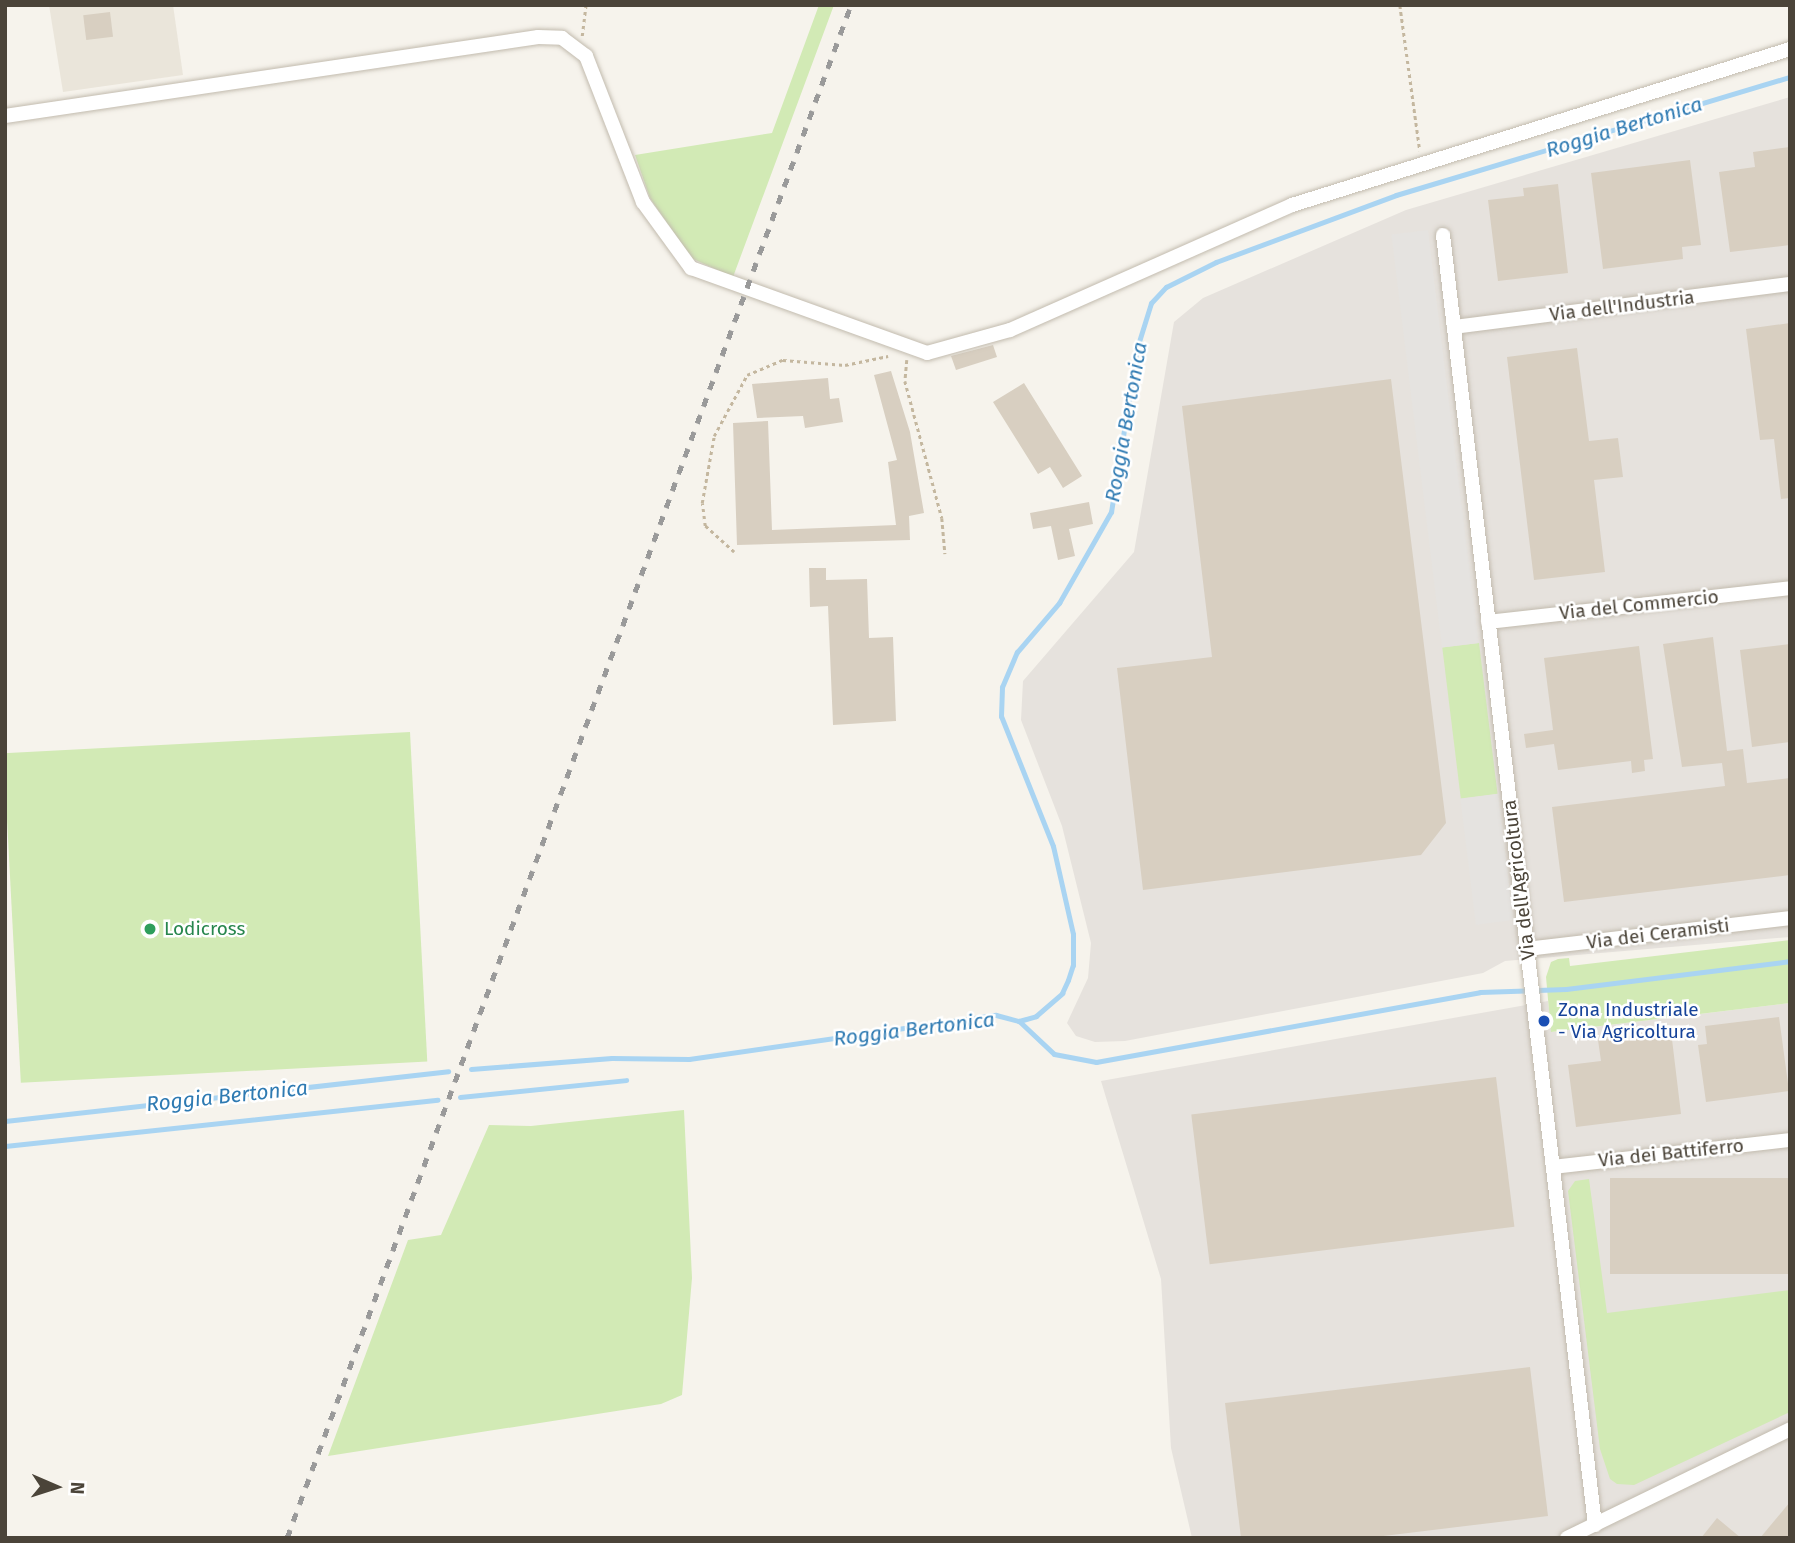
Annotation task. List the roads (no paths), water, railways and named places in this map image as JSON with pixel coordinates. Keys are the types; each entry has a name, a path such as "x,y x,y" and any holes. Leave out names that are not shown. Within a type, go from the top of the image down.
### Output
{"street":[{"path":"5,116 538,37 562,38 577,45 626,148 643,201 691,268 911,348 942,352 1010,330 1292,205 1790,49"},
{"name":"Via dell'Agricoltura","path":"1443,235 1595,1525"},
{"name":"Via dell'Industria","path":"1454,327 1790,284"},
{"name":"Via del Commercio","path":"1488,622 1790,588"},
{"name":"Via dei Ceramisti","path":"1527,949 1790,918"},
{"name":"Via dei Battiferro","path":"1553,1167 1790,1140"},
{"path":"1567,1538 1790,1429"}],"waterway":[{"name":"Roggia Bertonica","path":"471,1069 612,1058 689,1059 996,1015 1019,1021 1036,1016 1062,993 1068,980 1073,965 1073,934 1053,846 1001,716 1002,687 1017,652 1059,603 1111,512 1137,348 1151,303 1166,287 1216,262 1396,195 1790,77"},
{"path":"1019,1021 1054,1054 1096,1062 1480,992 1566,989 1790,961"},
{"name":"Roggia Bertonica","path":"5,1121 448,1071"},
{"path":"460,1097 626,1080"},
{"path":"5,1146 438,1100"}],"railway":[{"path":"287,1538 851,5"}],"place":[{"name":"Lodicross","path":"150,929"},
{"name":"Zona Industriale - Via Agricoltura","path":"1544,1021"}]}
